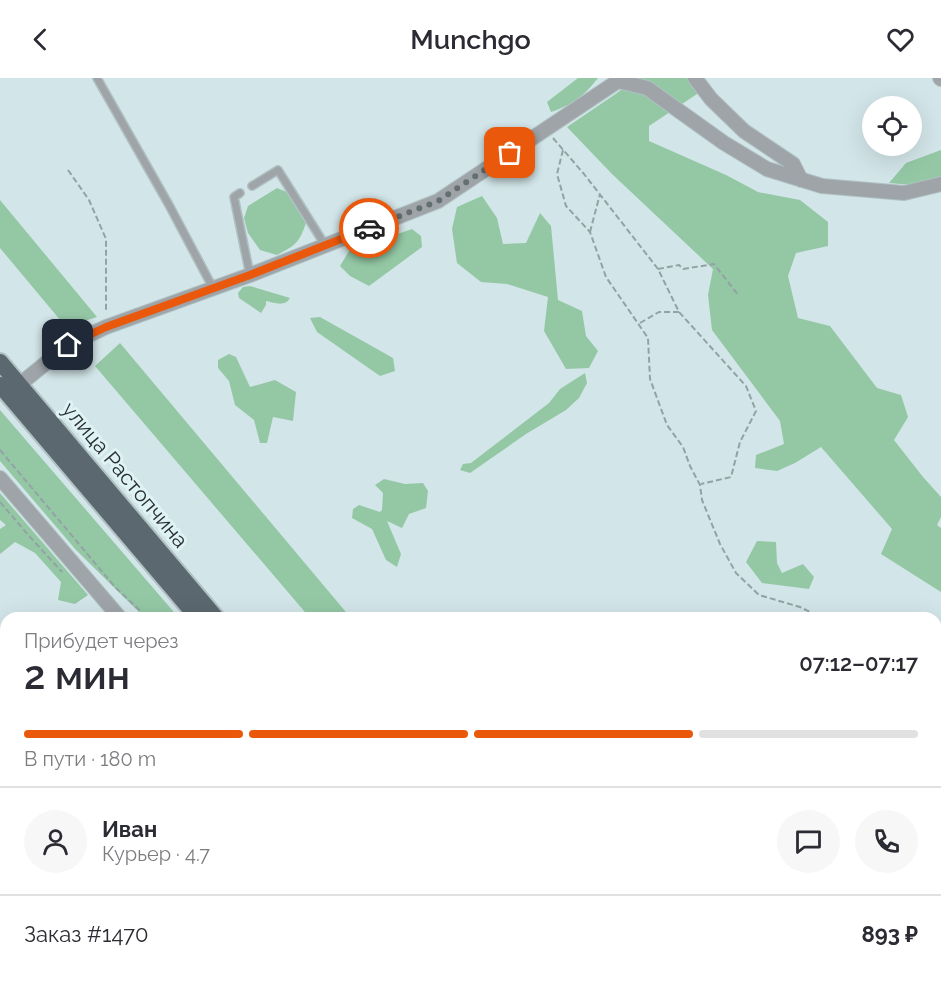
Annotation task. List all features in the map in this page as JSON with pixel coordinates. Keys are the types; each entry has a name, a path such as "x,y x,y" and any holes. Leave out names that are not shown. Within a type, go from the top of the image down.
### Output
{"highway":[{"name":"улица Растопчина","path":"0,362 211,612"},
{"name":"улица Растопчина","path":"0,385 193,612"}],"street":[{"path":"695,78 711,99 744,131 794,164 801,180"},
{"path":"19,385 68,345 106,327 250,275 438,201 618,81 647,88 724,143 767,169 801,180 822,186 904,194 941,184"},
{"path":"0,478 115,612"}],"lane":[{"path":"97,78 213,288"},
{"path":"252,186 278,170 325,245"},
{"path":"240,193 234,197 250,275"}],"path":[{"path":"700,485 732,477 740,442 756,411 746,387 679,312 658,269 563,150 557,174 566,206 590,232 606,277 648,338 650,379 667,425 683,447 700,485 702,501 720,544 736,573 759,596 810,612"},
{"path":"68,170 89,200 106,239 106,327"},
{"path":"590,232 600,194"},
{"path":"658,269 679,265 683,269 714,264 740,296"},
{"path":"639,324 659,312 679,312"},
{"path":"0,450 115,587 142,612"},
{"path":"0,502 68,579"}],"green space":[{"path":"578,78 598,78 577,99 551,112 547,102"},
{"path":"636,78 689,78 700,92 649,126 649,141 726,175 758,192 800,200 828,222 828,246 796,253 788,276 798,318 830,326 877,388 901,395 908,417 894,440 941,497 941,517 937,525 941,528 941,592 881,554 892,529 821,447 777,471 755,468 756,455 784,444 780,421 712,330 708,295 713,269 612,174 567,127"},
{"path":"941,150 941,177 912,185 889,183 906,163"},
{"path":"277,188 289,193 306,223 296,243 277,255 260,250 248,233 244,218 248,206"},
{"path":"482,196 497,218 503,244 526,243 540,213 551,226 558,300 582,311 586,336 598,351 589,368 566,369 544,331 548,297 507,284 481,282 457,263 452,229 457,207"},
{"path":"0,200 97,317 66,327 0,248"},
{"path":"412,229 421,236 422,247 369,286 350,276 340,266 349,251"},
{"path":"250,286 290,298 285,303 266,301 261,313 239,298 238,293 243,287"},
{"path":"320,317 393,358 395,371 380,376 317,332 310,318"},
{"path":"120,343 346,612 305,612 95,366"},
{"path":"229,354 236,357 250,387 275,380 296,392 293,421 273,417 267,443 260,443 254,420 235,405 229,381 218,368 218,360"},
{"path":"585,373 587,383 579,398 566,410 526,434 470,473 460,470 463,464 471,463 549,403 560,389"},
{"path":"0,410 174,612 139,612 76,550 0,461"},
{"path":"384,479 405,484 423,483 428,491 426,508 409,514 402,528 387,521 401,554 397,567 386,560 372,529 352,518 353,509 359,505 380,512 382,510 383,493 375,485"},
{"path":"0,493 88,595 75,604 58,600 61,582 35,553 15,542 0,554 0,529 6,525 0,520"},
{"path":"757,541 776,542 777,563 782,573 803,564 814,577 809,589 762,583 746,562"}],"way so far":[{"path":"369,228 438,201 510,153"}],"route":[{"path":"68,345 106,327 250,275 369,228"}]}
